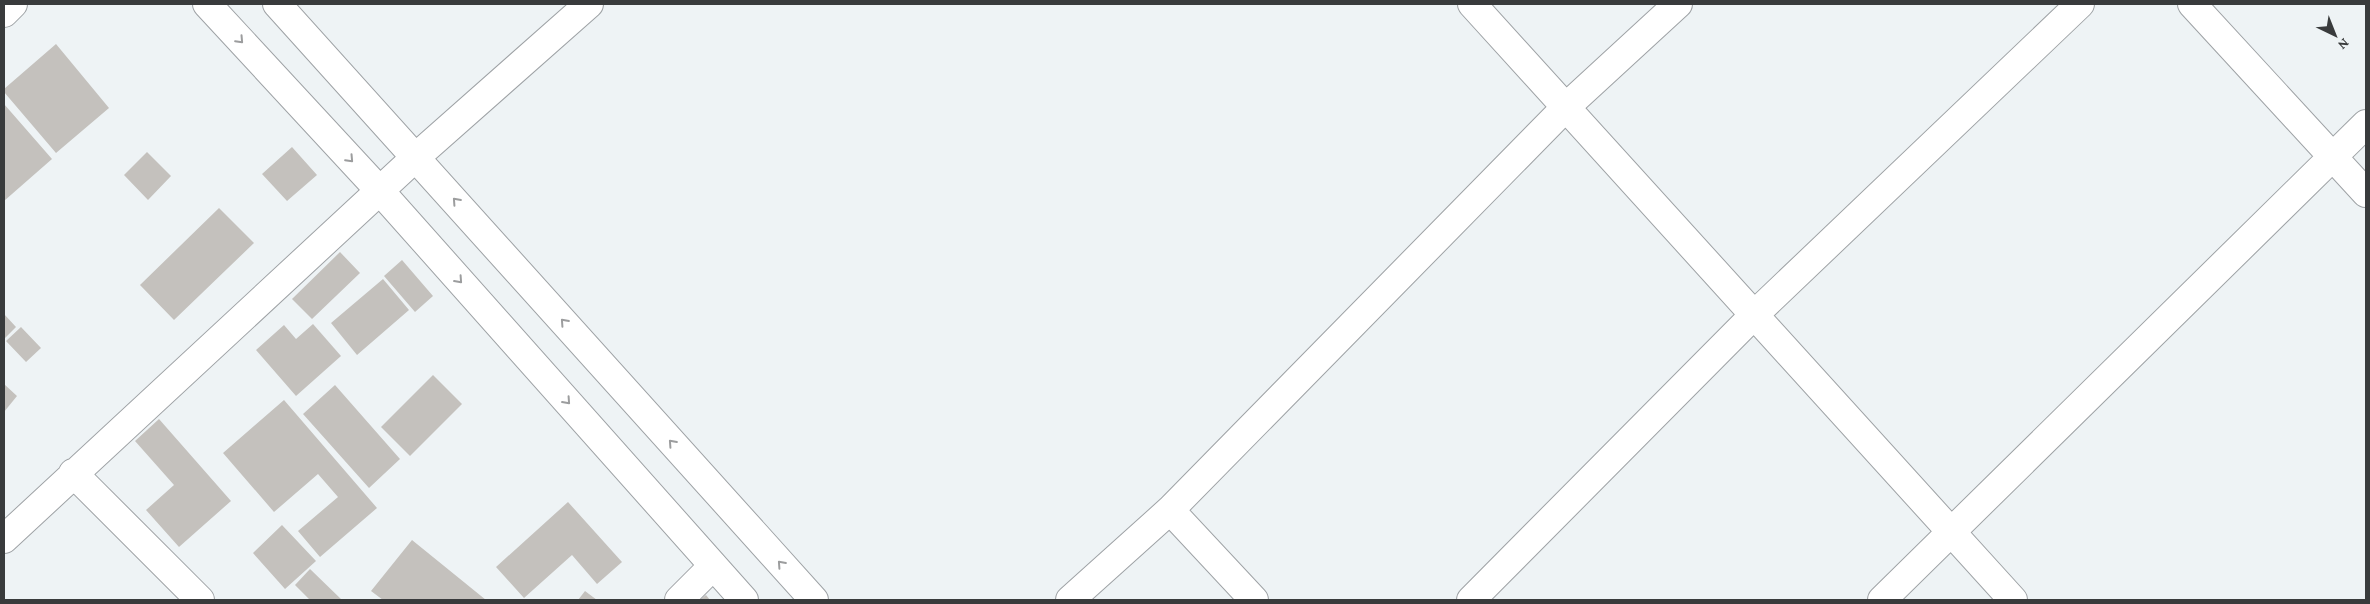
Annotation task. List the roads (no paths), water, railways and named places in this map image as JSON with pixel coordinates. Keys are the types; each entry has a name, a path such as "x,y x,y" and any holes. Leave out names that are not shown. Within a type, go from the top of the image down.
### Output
{"street":[{"path":"4,13 13,4"},
{"path":"206,4 380,191 744,600"},
{"path":"277,4 814,600"},
{"path":"4,539 416,157 589,4"},
{"path":"1472,4 2013,600"},
{"path":"1070,600 1170,510 1566,107 1678,4"},
{"path":"1471,600 1754,315 2080,4"},
{"path":"2192,4 2366,193"},
{"path":"1882,600 2366,124"},
{"path":"73,474 200,600"},
{"path":"1170,510 1254,600"},
{"path":"679,600 713,566"}]}
